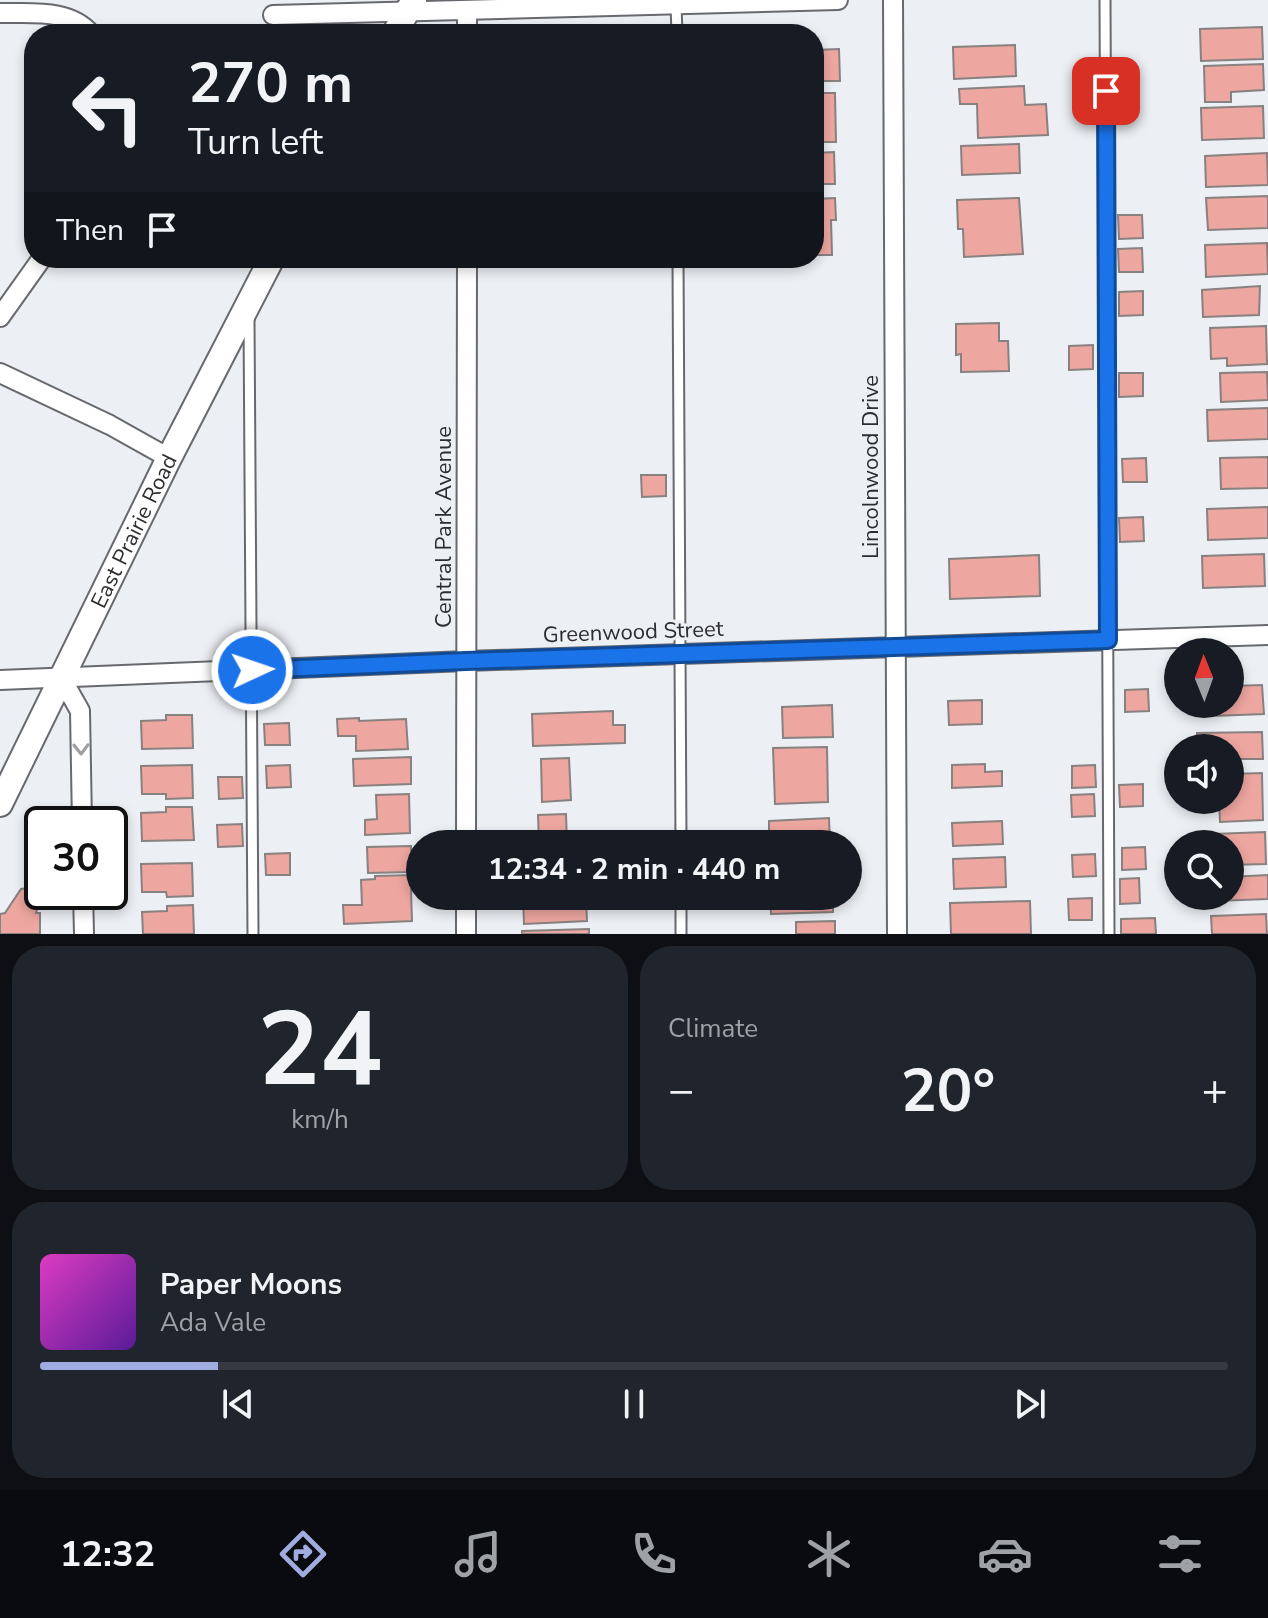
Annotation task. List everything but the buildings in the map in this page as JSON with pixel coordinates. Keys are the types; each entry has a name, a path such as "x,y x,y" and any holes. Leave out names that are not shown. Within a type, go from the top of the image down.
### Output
{"street":[{"path":"273,15 404,16 838,0"},
{"name":"Lincolnwood Drive","path":"893,0 897,934"},
{"path":"467,12 467,24"},
{"path":"0,13 53,14 79,24"},
{"path":"0,317 35,268"},
{"name":"East Prairie Road","path":"0,804 169,458 266,268"},
{"name":"Central Park Avenue","path":"466,830 467,268"},
{"path":"0,373 110,425 169,458"},
{"name":"Greenwood Street","path":"0,680 466,661 1268,635"},
{"path":"62,679 80,711 82,806"},
{"path":"83,910 84,934"},
{"path":"466,910 466,934"}],"lane":[{"path":"1105,0 1109,934"},
{"path":"676,5 677,24"},
{"path":"678,268 681,830"},
{"path":"249,299 253,934"},
{"path":"681,910 681,934"}],"route":[{"path":"252,670 1108,640 1106,91"}]}
